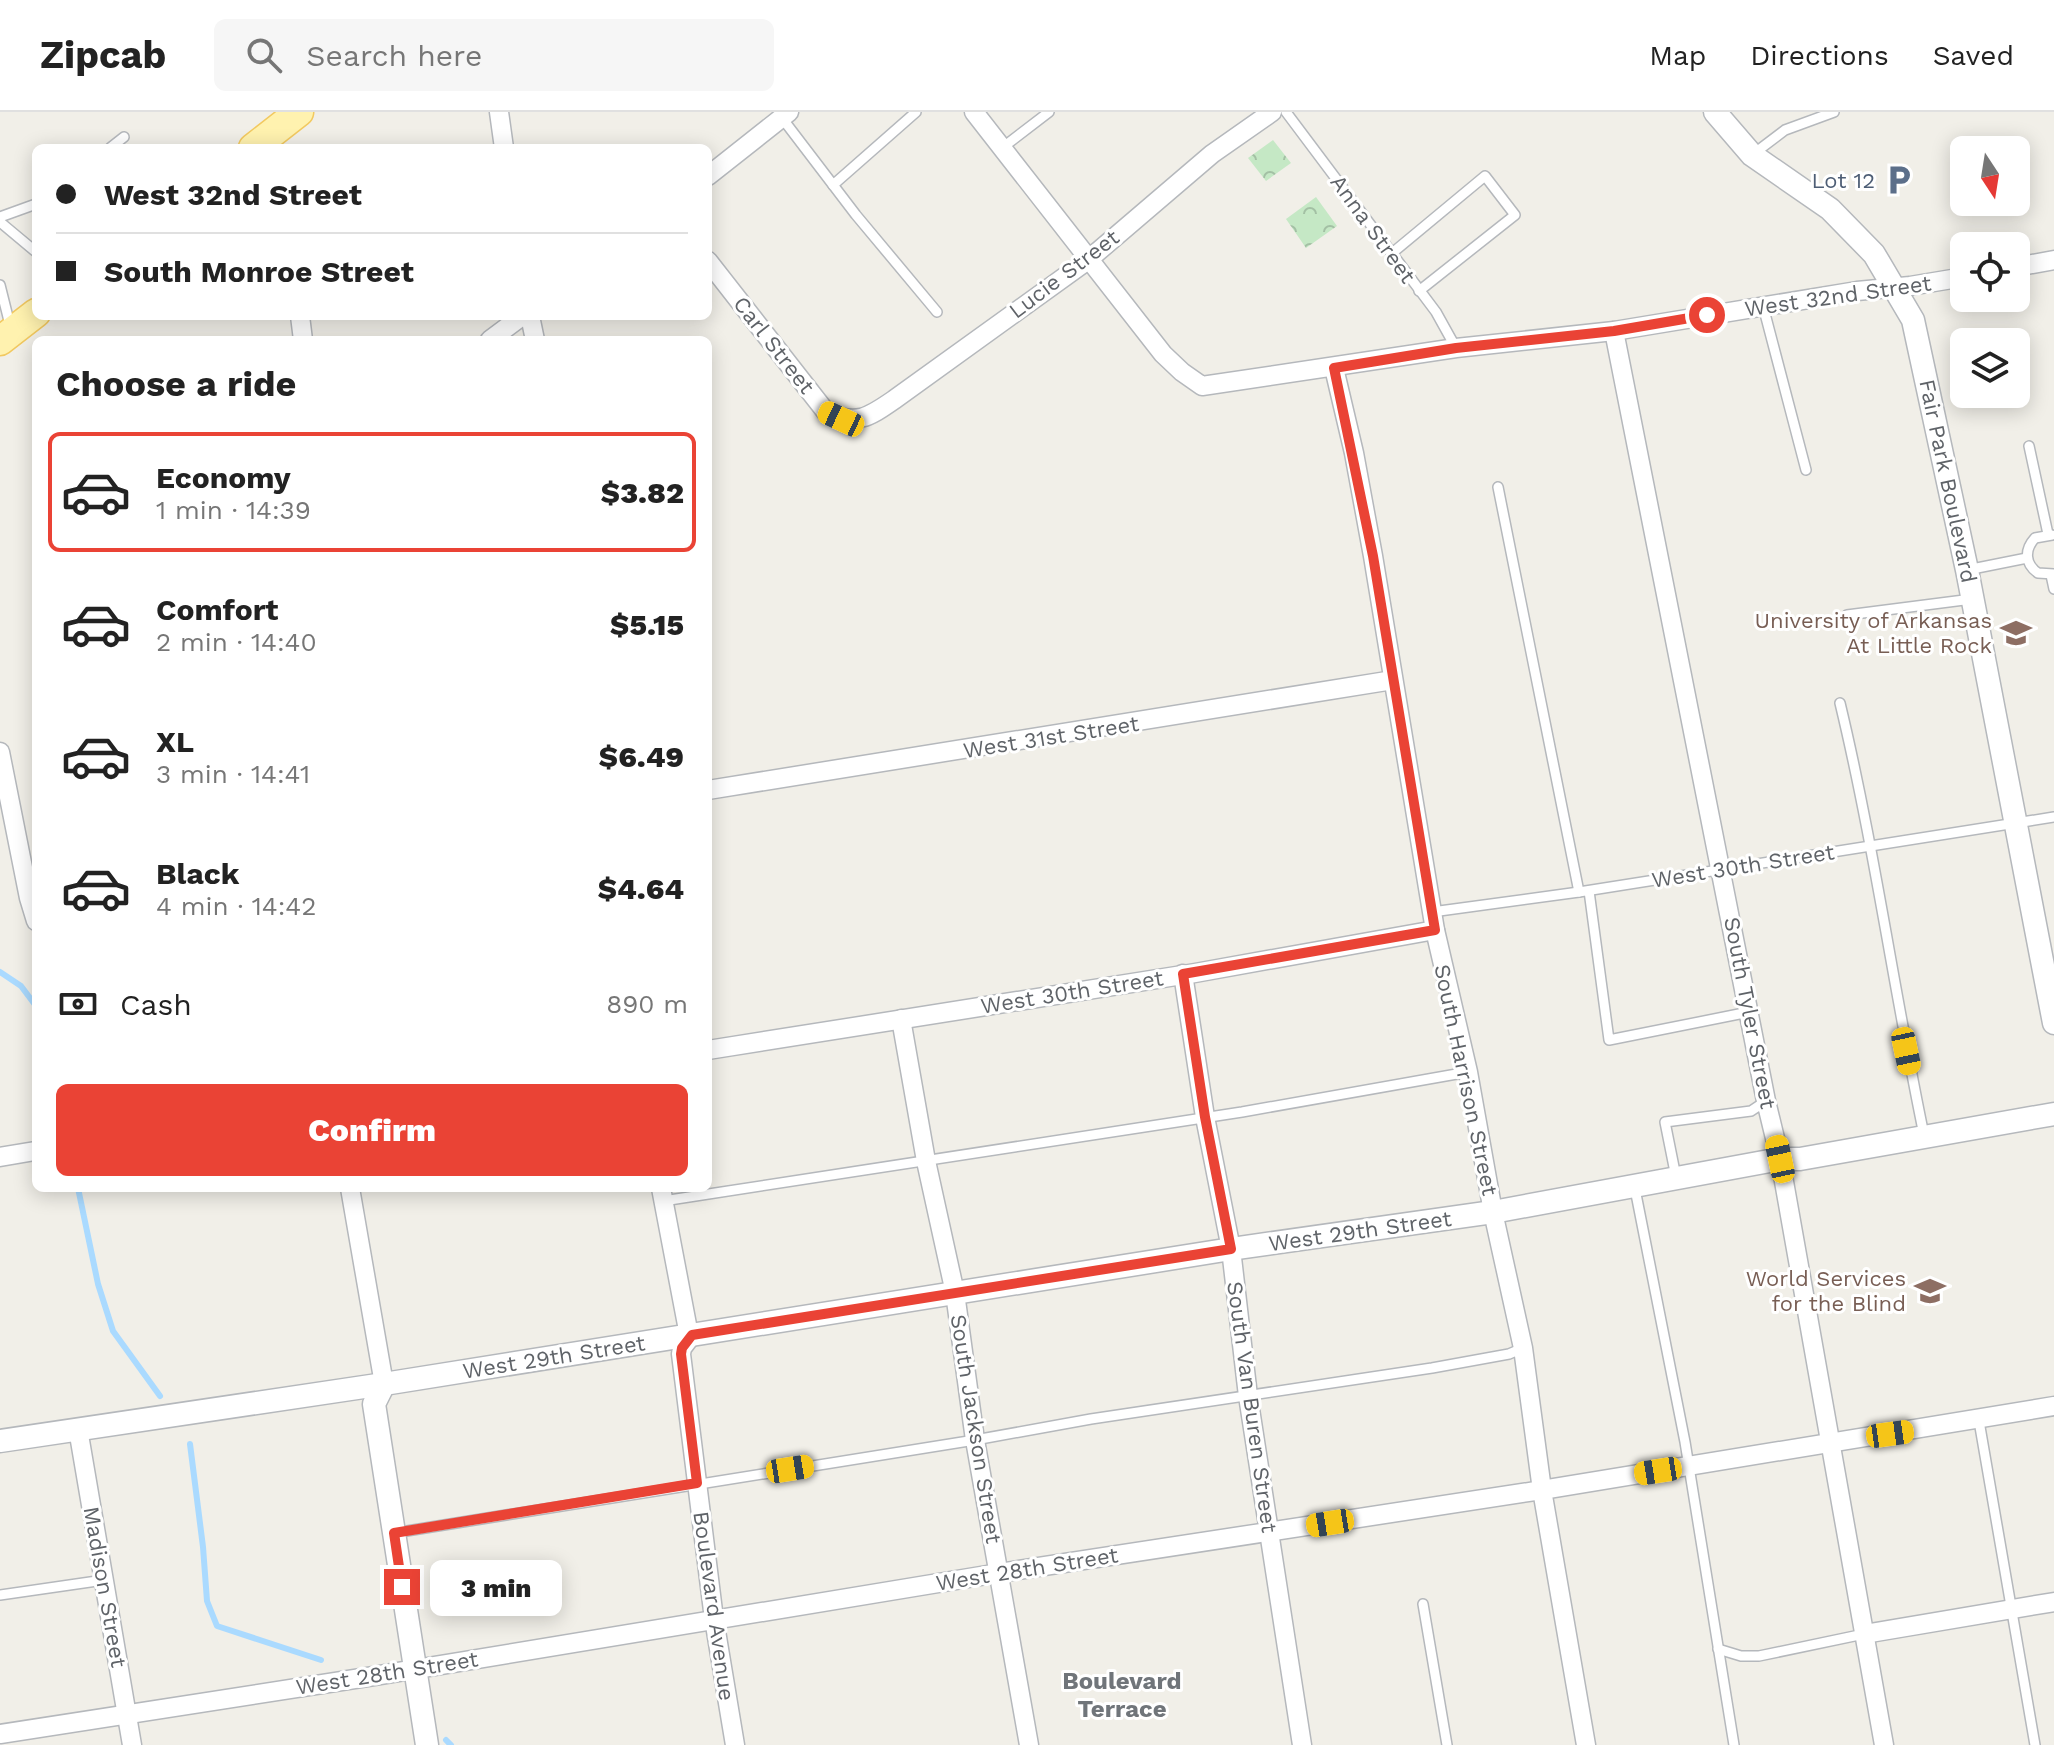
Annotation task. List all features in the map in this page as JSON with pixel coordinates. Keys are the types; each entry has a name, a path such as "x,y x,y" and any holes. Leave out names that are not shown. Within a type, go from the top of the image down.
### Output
{"main road":[{"path":"264,144 299,112"},
{"path":"6,336 32,316"}],"street":[{"path":"499,112 503,144"},
{"path":"974,112 1088,260"},
{"name":"Lucie Street","path":"848,420 858,420 874,413 1088,260 1212,154 1272,112"},
{"name":"Fair Park Boulevard","path":"1715,112 1752,155 1830,209 1874,254 1913,320 1920,341 1967,570 2054,1023"},
{"path":"712,173 786,115"},
{"name":"West 32nd Street","path":"1088,260 1163,354 1202,386 1456,348 1614,331 1950,279"},
{"path":"2030,264 2054,260"},
{"name":"Carl Street","path":"712,266 826,412 848,420"},
{"path":"495,336 517,320"},
{"name":"South Tyler Street","path":"1614,331 1780,1159 1884,1745"},
{"name":"South Harrison Street","path":"1334,368 1357,467 1433,921 1468,1072 1493,1212 1523,1348 1542,1490 1586,1745"},
{"name":"West 31st Street","path":"712,789 1393,680"},
{"path":"0,752 32,897"},
{"name":"West 30th Street","path":"712,1049 1183,974 1433,921"},
{"name":"South Van Buren Street","path":"1183,974 1205,1117 1231,1249 1248,1396 1302,1745"},
{"name":"South Jackson Street","path":"901,1019 926,1161 955,1293 975,1440 1029,1745"},
{"name":"West 29th Street","path":"0,1441 384,1384 1231,1249 1493,1212 1676,1177 1924,1139 2054,1114"},
{"path":"0,1157 32,1152"},
{"path":"351,1192 384,1384 374,1404 427,1745"},
{"name":"Boulevard Avenue","path":"662,1194 688,1330 692,1335 681,1354 714,1619 735,1745"},
{"name":"West 28th Street","path":"0,1734 999,1573 1979,1421 2054,1406"},
{"name":"Madison Street","path":"78,1429 132,1745"},
{"path":"1864,1634 2054,1602"}],"lane":[{"path":"833,185 916,112"},
{"path":"1002,148 1049,112"},
{"name":"Anna Street","path":"1286,112 1436,312 1456,348"},
{"path":"1752,155 1785,130 1834,112"},
{"path":"786,115 833,185 937,312"},
{"path":"115,144 124,137"},
{"path":"1391,254 1485,176 1515,215 1419,291"},
{"path":"32,206 0,220 32,248"},
{"path":"0,285 6,336"},
{"path":"1763,306 1806,470"},
{"path":"2029,446 2051,535 2035,538 2030,544 2027,558 2033,570 2053,575 2054,589"},
{"path":"1498,487 1584,892 1609,1040 1749,1012"},
{"path":"1967,570 2027,558"},
{"path":"1847,615 1972,599"},
{"path":"1840,703 1863,799 1924,1139"},
{"name":"West 30th Street","path":"1433,921 1584,892 2054,817"},
{"path":"712,1188 926,1161 1468,1072"},
{"path":"1676,1177 1665,1122 1751,1111 1766,1101"},
{"path":"1637,1184 1636,1194 1671,1367 1734,1745"},
{"path":"394,1533 1509,1354 1523,1348"},
{"path":"1979,1421 2035,1745"},
{"path":"0,1595 104,1580"},
{"path":"1423,1604 1447,1745"},
{"path":"1718,1649 1741,1656 1759,1656 1864,1634"}],"green space":[{"path":"1273,140 1291,163 1266,181 1248,158"},
{"path":"1316,197 1337,226 1306,248 1286,219"}],"waterway":[{"path":"0,972 21,986 32,1001"},
{"path":"79,1192 98,1284 113,1331 160,1396"},
{"path":"190,1444 207,1601 217,1626 321,1660"},
{"path":"446,1740 451,1745"}],"place":[{"name":"Lot 12","path":"1899,180"},
{"name":"University of Arkansas At Little Rock","path":"2016,633"},
{"name":"World Services for the Blind","path":"1930,1291"}],"district":[{"name":"Boulevard Terrace","path":"1122,1695"}],"route":[{"path":"402,1587 394,1533 697,1483 681,1354 692,1335 1231,1249 1205,1117 1183,974 1435,930 1373,556 1334,368 1456,348 1614,331 1707,315"}]}
